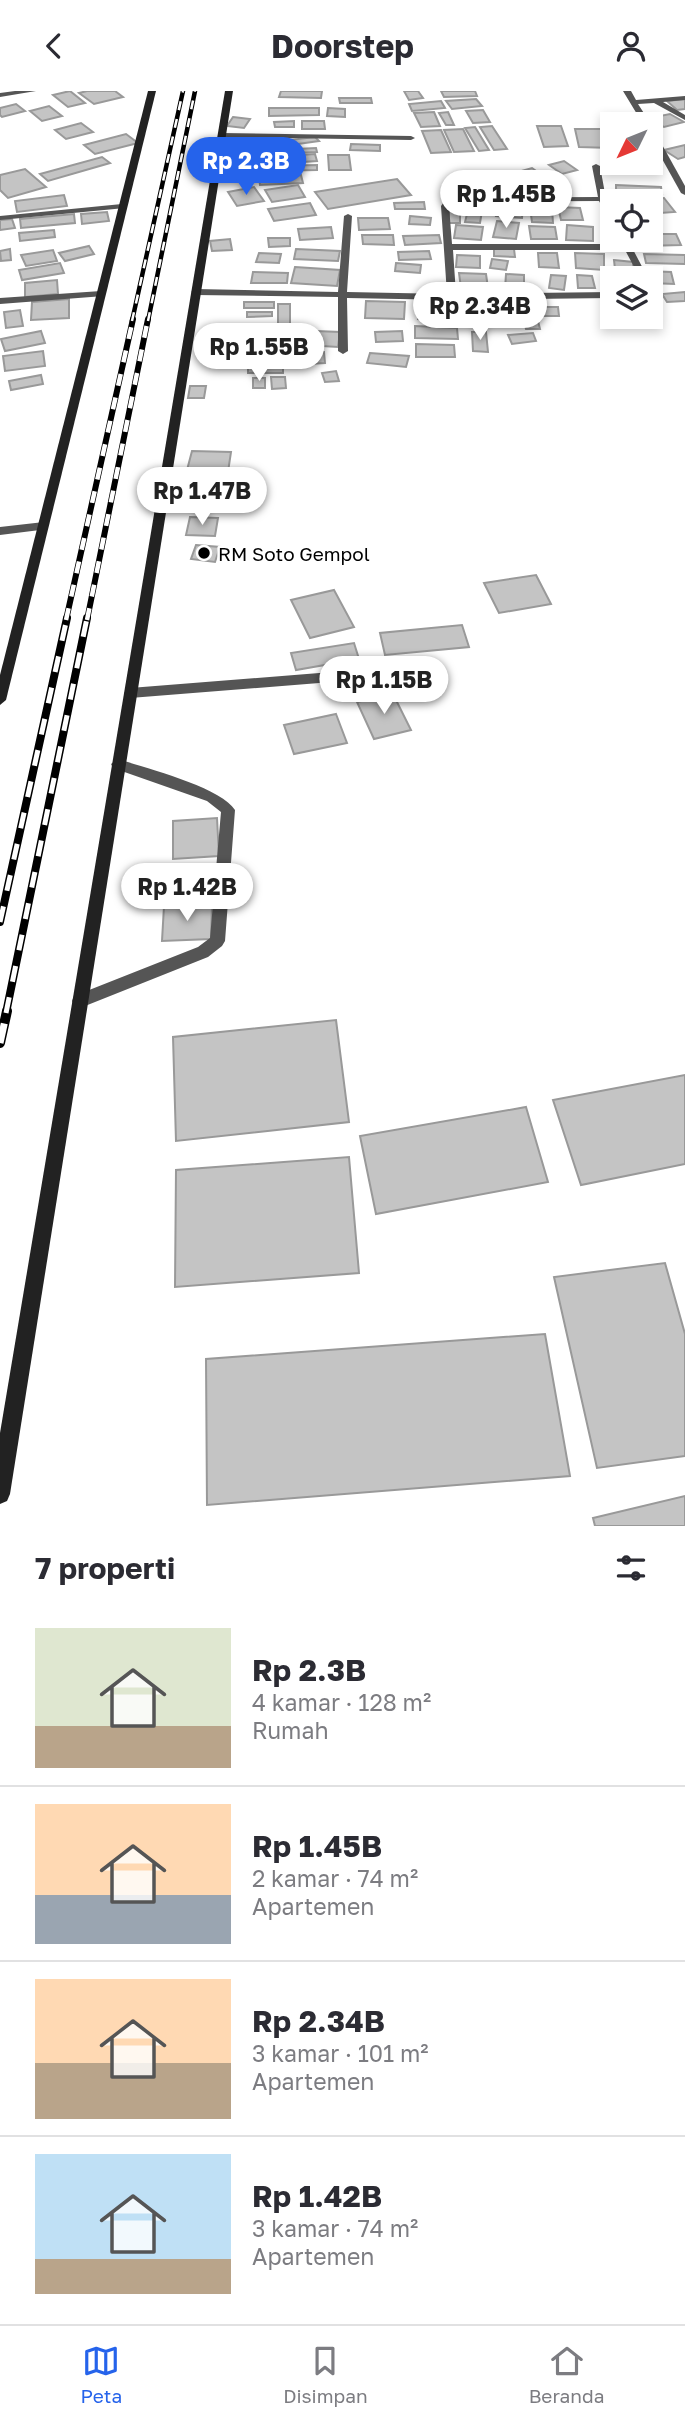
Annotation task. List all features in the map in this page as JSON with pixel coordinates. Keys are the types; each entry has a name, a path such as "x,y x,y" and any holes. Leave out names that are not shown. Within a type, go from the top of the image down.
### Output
{"main road":[{"path":"0,700 152,91"},
{"path":"0,1494 229,91"}],"street":[{"path":"0,95 32,91"},
{"path":"626,91 640,112"},
{"path":"635,103 685,98"},
{"path":"656,101 685,118"},
{"path":"222,135 411,138"},
{"path":"663,154 685,193"},
{"path":"596,166 600,189"},
{"path":"452,297 450,247 444,206 450,200 600,199"},
{"path":"0,218 122,206"},
{"path":"343,351 342,294 348,216"},
{"path":"450,247 600,244"},
{"path":"196,292 452,297 600,295"},
{"path":"0,301 102,294"},
{"path":"0,531 44,526"},
{"path":"130,693 394,672"},
{"path":"80,1001 203,952 217,941 228,810 212,797 118,764"}],"building":[{"path":"70,91 85,103 68,107 53,95"},
{"path":"115,91 123,97 94,104 79,93"},
{"path":"281,91 322,91 321,98 279,97"},
{"path":"404,91 418,91 423,98 409,100"},
{"path":"441,91 475,91 477,96 444,97"},
{"path":"339,98 371,98 372,103 340,103"},
{"path":"476,99 482,106 452,109 446,101"},
{"path":"685,99 685,109 677,110 667,101"},
{"path":"441,101 445,108 412,111 409,104"},
{"path":"16,104 25,111 2,117 0,115 0,108"},
{"path":"49,106 62,116 42,121 30,111"},
{"path":"269,108 319,108 319,115 269,116"},
{"path":"328,108 345,109 345,117 327,116"},
{"path":"483,110 490,122 473,123 466,111"},
{"path":"434,112 440,126 421,127 414,113"},
{"path":"448,112 454,125 446,125 439,113"},
{"path":"670,114 684,122 664,127 663,115"},
{"path":"233,117 250,119 244,128 227,126"},
{"path":"294,121 294,127 275,127 274,122"},
{"path":"302,121 324,121 325,129 302,129"},
{"path":"81,123 93,132 66,139 55,130"},
{"path":"492,126 507,149 494,150 480,127"},
{"path":"537,126 561,126 568,146 544,147"},
{"path":"475,127 489,150 479,151 465,128"},
{"path":"463,129 474,151 454,152 444,130"},
{"path":"575,129 600,129 600,148 579,147"},
{"path":"441,130 451,152 431,153 422,131"},
{"path":"126,134 138,143 95,154 84,145"},
{"path":"315,137 319,141 277,147 273,142"},
{"path":"264,141 266,151 247,152 245,142"},
{"path":"351,144 380,145 380,151 350,150"},
{"path":"685,145 685,157 678,159 664,150"},
{"path":"316,148 317,152 276,154 275,150"},
{"path":"315,154 317,161 273,164 271,157"},
{"path":"328,155 349,155 351,170 329,170"},
{"path":"102,157 110,163 48,181 40,174"},
{"path":"564,161 577,170 562,174 549,165"},
{"path":"317,165 317,170 269,171 269,166"},
{"path":"532,168 546,178 531,182 518,172"},
{"path":"25,169 46,187 8,198 0,190 0,175"},
{"path":"510,174 524,183 506,188 492,178"},
{"path":"301,175 303,183 260,185 259,177"},
{"path":"397,179 411,195 328,209 315,192"},
{"path":"481,181 495,191 472,197 459,187"},
{"path":"298,185 305,197 272,202 265,190"},
{"path":"616,185 661,189 616,189"},
{"path":"254,187 264,201 237,206 228,192"},
{"path":"64,195 67,206 17,212 15,201"},
{"path":"664,198 675,212 663,213"},
{"path":"424,202 425,209 395,209 394,203"},
{"path":"310,203 316,215 274,221 268,209"},
{"path":"497,204 523,206 522,218 496,216"},
{"path":"558,207 580,208 583,220 561,220"},
{"path":"530,208 552,208 553,223 532,222"},
{"path":"449,209 460,209 460,223 449,223"},
{"path":"468,210 482,211 480,223 465,222"},
{"path":"107,212 109,221 82,224 81,214"},
{"path":"74,214 75,223 21,228 20,219"},
{"path":"410,216 431,218 430,225 409,224"},
{"path":"358,218 388,218 390,229 359,230"},
{"path":"12,219 15,228 0,230 0,220"},
{"path":"497,221 519,223 516,239 493,237"},
{"path":"456,225 483,227 481,240 454,238"},
{"path":"567,225 593,227 593,241 566,240"},
{"path":"529,226 555,227 557,239 531,239"},
{"path":"331,227 333,238 300,240 298,229"},
{"path":"54,230 55,237 20,241 19,233"},
{"path":"663,234 676,234 681,245 663,245"},
{"path":"362,235 393,235 394,245 363,244"},
{"path":"439,235 441,243 405,245 403,236"},
{"path":"268,238 290,238 290,246 269,247"},
{"path":"230,239 232,250 212,251 210,241"},
{"path":"89,246 94,254 65,261 59,253"},
{"path":"494,248 514,249 515,257 494,256"},
{"path":"10,249 11,260 1,261 0,251"},
{"path":"296,249 340,251 338,261 294,259"},
{"path":"53,250 57,261 26,266 21,255"},
{"path":"429,251 431,259 399,260 398,252"},
{"path":"259,253 281,254 279,263 256,262"},
{"path":"538,253 557,253 559,268 539,267"},
{"path":"575,253 604,254 604,266 600,266 600,270 576,268"},
{"path":"644,254 685,255 685,264 646,263"},
{"path":"457,255 480,256 480,268 456,267"},
{"path":"492,259 508,261 506,270 490,268"},
{"path":"614,260 633,262 633,266 615,266"},
{"path":"60,263 64,273 22,280 19,270"},
{"path":"396,263 421,265 420,273 395,271"},
{"path":"295,267 340,270 337,286 291,283"},
{"path":"253,272 288,273 287,283 251,283"},
{"path":"663,272 671,272 674,284 663,284"},
{"path":"459,273 486,274 488,288 461,288"},
{"path":"506,274 524,275 524,290 505,289"},
{"path":"551,275 566,276 564,290 549,288"},
{"path":"577,275 592,276 595,288 578,288"},
{"path":"57,280 58,294 25,297 25,283"},
{"path":"685,292 685,301 667,302 663,294"},
{"path":"69,299 69,318 31,320 32,302"},
{"path":"366,301 405,302 404,319 365,318"},
{"path":"244,302 274,302 274,308 244,308"},
{"path":"278,304 290,304 290,324 278,324"},
{"path":"542,307 558,307 559,316 543,316"},
{"path":"489,308 510,311 506,323 485,320"},
{"path":"418,309 457,311 457,321 418,319"},
{"path":"20,310 23,326 6,328 4,312"},
{"path":"247,312 272,312 272,316 247,317"},
{"path":"537,317 540,329 526,329 523,318"},
{"path":"415,326 457,328 458,339 415,338"},
{"path":"246,328 287,330 285,343 244,342"},
{"path":"291,330 340,332 338,347 288,344"},
{"path":"41,331 45,343 5,351 1,339"},
{"path":"402,331 403,341 376,342 375,332"},
{"path":"472,332 486,332 488,352 473,351"},
{"path":"533,333 536,341 512,344 508,335"},
{"path":"416,344 454,345 455,357 416,357"},
{"path":"43,351 45,366 5,371 3,356"},
{"path":"324,352 325,363 290,365 290,354"},
{"path":"284,353 284,363 243,363 243,354"},
{"path":"370,353 409,356 406,367 367,363"},
{"path":"283,367 283,373 248,373 248,368"},
{"path":"336,371 339,381 325,382 322,373"},
{"path":"41,375 43,384 11,390 9,381"},
{"path":"271,377 285,377 286,388 272,389"},
{"path":"253,378 265,378 265,388 253,388"},
{"path":"190,386 206,386 204,398 188,398"},
{"path":"192,451 231,452 228,472 187,470"},
{"path":"188,476 229,476 228,489 186,489"},
{"path":"187,494 224,496 221,510 184,508"},
{"path":"190,517 218,518 215,536 186,535"},
{"path":"196,545 220,547 215,562 191,559"},
{"path":"536,575 551,604 499,613 484,583"},
{"path":"334,590 354,627 310,638 291,600"},
{"path":"462,625 469,647 385,655 380,633"},
{"path":"354,643 359,659 296,670 291,653"},
{"path":"393,694 411,730 374,739 357,702"},
{"path":"336,714 347,743 294,754 284,725"},
{"path":"217,818 219,856 173,859 173,821"},
{"path":"212,905 211,939 162,941 164,906"},
{"path":"336,1020 349,1122 176,1141 173,1037"},
{"path":"685,1075 685,1164 581,1185 553,1100"},
{"path":"526,1107 548,1182 376,1214 360,1136"},
{"path":"349,1157 359,1273 175,1287 176,1170"},
{"path":"665,1263 685,1334 685,1456 597,1468 554,1277"},
{"path":"545,1334 570,1476 207,1505 206,1359"},
{"path":"685,1496 685,1526 595,1526 593,1518"}],"railway":[{"path":"132,321 183,91"},
{"path":"148,321 195,91"},
{"path":"66,620 133,319"},
{"path":"87,620 148,319"},
{"path":"0,922 67,618"},
{"path":"6,1013 87,618"},
{"path":"0,1043 7,1011"}],"place":[{"name":"RM Soto Gempol","path":"204,553"}]}
